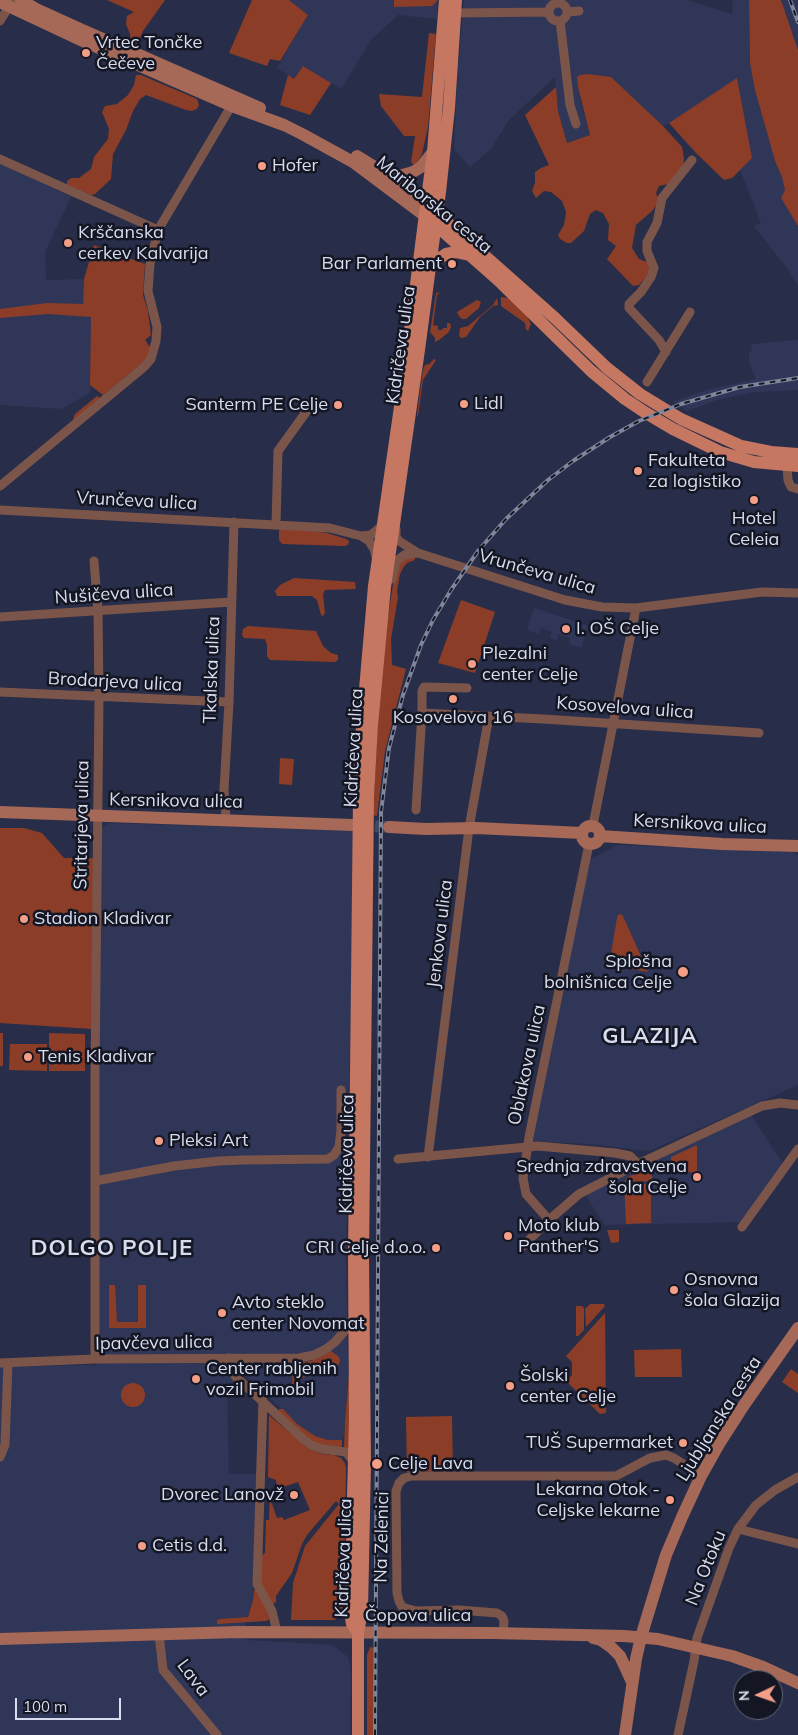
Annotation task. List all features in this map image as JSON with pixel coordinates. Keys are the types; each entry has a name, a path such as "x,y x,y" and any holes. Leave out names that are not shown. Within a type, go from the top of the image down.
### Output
{"main road":[{"name":"Kidričeva ulica","path":"439,153 445,0"},
{"name":"Kidričeva ulica","path":"358,1633 352,1624 350,1611 355,1420 354,1320 359,797 362,724 376,569 431,214 456,0"},
{"path":"429,271 435,261 446,254 473,250 444,208 442,194 445,171 439,153"},
{"name":"Kidričeva ulica","path":"358,1633 362,1611 365,1463 363,1256 368,797 381,624 429,271 431,214"},
{"name":"Mariborska cesta","path":"431,214 555,318 607,368 648,399 681,420 741,446 793,460"},
{"path":"358,1633 358,1735"}],"street":[{"name":"Mariborska cesta","path":"21,0 36,9 326,146 431,214"},
{"path":"557,1 566,6 568,12 566,18 560,21 552,19 549,12 551,6 557,1"},
{"name":"Mariborska cesta","path":"7,3 83,41 234,102 309,129 388,175 431,214"},
{"path":"0,21 7,3"},
{"path":"568,12 579,11"},
{"path":"455,13 549,12"},
{"path":"560,21 570,105 576,124"},
{"path":"0,486 144,367 151,359 156,341 157,327 148,291 150,264 158,230 234,102"},
{"path":"388,175 399,176 413,172 439,153"},
{"path":"0,158 158,230"},
{"path":"666,352 659,340 632,312 629,304 641,292 651,277 654,268 647,251 647,242 657,223 662,198 692,160"},
{"path":"647,382 690,312"},
{"path":"276,524 278,450 309,408"},
{"name":"Mariborska cesta","path":"793,460 788,480 791,487 798,489"},
{"name":"Vrunčeva ulica","path":"398,500 396,537 404,546 418,553 565,600 602,607 636,608 762,592 798,593"},
{"name":"Vrunčeva ulica","path":"0,510 276,524 330,528 361,536"},
{"name":"Tkalska ulica","path":"226,819 224,790 229,702 234,522"},
{"path":"361,536 372,535 383,525"},
{"path":"361,536 369,541 374,549 376,569"},
{"path":"381,624 386,610 396,562 404,555 418,553"},
{"name":"Stritarjeva ulica","path":"94,561 98,611 99,698 95,1181 96,1359"},
{"name":"Nušičeva ulica","path":"0,617 231,602"},
{"path":"389,827 426,829 469,828 585,839 596,843 596,831 613,724 636,608"},
{"path":"416,810 422,691 424,687 467,688"},
{"name":"Brodarjeva ulica","path":"0,692 99,698 229,702"},
{"name":"Kosovelova ulica","path":"422,713 759,734"},
{"name":"Jenkova ulica","path":"428,1157 469,828 489,716"},
{"name":"Kersnikova ulica","path":"0,812 352,825"},
{"name":"Kersnikova ulica","path":"596,831 722,844 798,846"},
{"name":"Oblakova ulica","path":"549,1220 531,1201 523,1185 528,1146 585,839"},
{"path":"95,1181 174,1166 219,1161 328,1159 334,1156 339,1147 341,1090"},
{"path":"524,1246 549,1220 579,1194 762,1106 780,1103 798,1105"},
{"path":"398,1159 528,1146 615,1153 630,1156 638,1164"},
{"path":"742,1227 798,1150"},
{"path":"229,1358 299,1358 314,1355 335,1342 354,1320"},
{"name":"Ljubljanska cesta","path":"625,1735 632,1682 641,1637 666,1555 682,1517 701,1476 744,1405 798,1328"},
{"name":"Ipavčeva ulica","path":"4,1363 96,1359 229,1358 235,1376 286,1425 310,1445 322,1449 346,1452 353,1461"},
{"path":"0,1457 5,1445 4,1363"},
{"path":"266,1404 257,1584 272,1611 277,1632"},
{"name":"Na Zelenici","path":"503,1634 504,1620 497,1613 459,1610 416,1611 402,1607 398,1601 396,1500 399,1482 404,1478 412,1476 616,1476 650,1458 666,1456 674,1458 701,1476"},
{"name":"Na Otoku","path":"678,1735 693,1667 696,1642 729,1548 738,1529 756,1505 775,1490 798,1477"},
{"path":"738,1529 798,1544"},
{"name":"Čopova ulica","path":"0,1638 277,1632 641,1637 696,1642 746,1660 798,1683"},
{"name":"Lava","path":"159,1634 163,1670 217,1735"},
{"path":"586,1635 600,1640 620,1656 632,1682"}],"shaded area":[{"path":"107,0 165,0 143,31 137,44 133,44 131,43 126,24 127,16 134,12"},
{"path":"252,0 289,0 308,15 280,61 270,59 267,66 229,53"},
{"path":"289,0 438,0 437,19 398,15 371,40 341,89 303,66 294,79 277,68 308,15"},
{"path":"394,0 438,0 432,6 394,7"},
{"path":"464,0 687,0 732,14 733,0 749,0 750,63 769,140 785,190 781,198 798,226 798,286 787,268 754,226 761,223 740,170 752,158 737,79 663,126 611,77 589,74 577,77 581,104 590,135 567,143 558,111 555,77 509,120 491,149 470,167 454,149"},
{"path":"749,0 781,0 798,50 798,226 781,198 785,190 782,177 775,161 755,90 750,63"},
{"path":"781,0 798,0 798,50 786,15"},
{"path":"429,33 436,34 428,127 422,154 415,166 411,162 415,136 404,136 381,106 379,94 422,97"},
{"path":"303,66 331,83 310,115 280,105 288,75 294,79"},
{"path":"589,74 611,77 663,126 682,147 683,167 668,184 659,186 656,193 659,200 653,210 636,225 632,248 639,259 650,265 650,272 639,285 633,286 607,259 616,246 608,240 609,224 603,213 596,210 590,214 584,231 571,243 567,243 560,239 558,235 564,225 566,212 562,201 551,192 544,191 536,198 532,191 535,183 535,172 549,165 525,115 556,87 558,111 567,143 590,135 577,77"},
{"path":"136,75 141,75 197,99 199,105 197,109 192,111 186,110 146,95 140,99 133,111 126,130 113,154 111,179 95,194 91,195 67,185 67,181 71,178 79,178 91,169 94,157 108,139 109,129 102,112 105,106 117,104 128,95 134,85"},
{"path":"737,78 752,158 732,178 724,180 669,123"},
{"path":"0,162 71,197 45,252 46,280 84,279 82,315 91,317 90,393 61,409 0,405"},
{"path":"94,245 145,264 143,295 148,311 151,335 145,340 150,347 148,358 103,395 90,385 91,317 48,314 0,318 0,309 47,303 83,304 84,279"},
{"path":"440,292 437,295 433,325 438,326 438,330 447,328 447,323 450,323 451,327 449,332 435,342 435,338 430,332 436,293"},
{"path":"501,297 508,298 527,316 531,324 528,331 525,323 501,306"},
{"path":"497,298 498,305 493,306 480,317 466,337 461,338 459,336 460,328 468,326 493,305"},
{"path":"477,300 481,302 479,308 466,319 462,319 457,312"},
{"path":"798,340 798,390 755,392 719,399 687,411 673,402 706,390 756,379 749,362 749,352 751,352 752,344"},
{"path":"434,359 436,360 423,380 418,416 423,370 425,365"},
{"path":"97,396 100,398 75,420 73,419 75,414"},
{"path":"280,528 327,533 349,541 348,545 344,546 282,544 279,540 279,532"},
{"path":"414,556 415,560 407,563 400,574 397,591 398,597 391,639 392,665 406,669 385,751 377,816 373,815 381,663 395,571 402,559"},
{"path":"294,578 355,582 356,589 325,590 323,594 325,613 323,616 321,615 317,600 312,596 277,596 275,591 280,585"},
{"path":"461,600 495,612 475,673 438,663"},
{"name":"I. OŠ Celje","path":"534,608 588,626 581,648 569,644 570,638 559,634 557,640 550,638 552,632 541,628 539,634 527,630"},
{"path":"248,626 316,631 323,646 331,653 338,655 338,660 335,662 270,660 267,656 265,639 244,638 242,635 243,629"},
{"path":"280,758 294,759 292,785 279,784"},
{"path":"109,823 354,831 346,1259 348,1375 344,1437 342,1440 328,1440 315,1436 302,1428 240,1370 227,1395 229,1474 256,1474 253,1600 246,1622 247,1640 333,1645 348,1657 351,1673 350,1735 0,1735 0,1367 96,1365 92,1068 95,833"},
{"path":"0,828 24,828 42,833 64,858 95,858 92,1029 0,1023"},
{"name":"Splošna bolnišnica Celje","path":"617,845 788,850 798,855 798,1085 649,1151 590,1144 533,1141 590,860"},
{"path":"621,914 648,972 609,965 617,918"},
{"path":"0,1033 3,1033 3,1066 0,1066"},
{"path":"49,1033 85,1034 85,1071 49,1071"},
{"name":"Tenis Kladivar","path":"10,1044 47,1044 47,1071 9,1070"},
{"name":"Srednja zdravstvena šola Celje","path":"751,1115 783,1164 741,1222 605,1225 587,1198 587,1195 593,1190"},
{"path":"697,1145 697,1172 672,1173 671,1157"},
{"path":"652,1167 652,1181 625,1182 628,1177"},
{"path":"624,1184 651,1184 651,1223 626,1224"},
{"path":"607,1230 619,1230 619,1242 611,1243"},
{"path":"109,1285 115,1285 117,1322 138,1322 138,1285 146,1285 146,1328 109,1328"},
{"path":"590,1304 604,1304 605,1306 586,1327 585,1309"},
{"path":"576,1306 584,1308 584,1330 578,1336 576,1336"},
{"path":"605,1313 606,1413 600,1414 566,1381 572,1375 572,1362 566,1356"},
{"path":"681,1349 682,1377 635,1377 634,1350"},
{"path":"331,1351 340,1360 336,1367 306,1376 292,1385 293,1364 311,1361"},
{"path":"791,1369 798,1374 798,1393 782,1382"},
{"path":"349,1374 349,1450 344,1448"},
{"path":"133,1383 142,1386 145,1395 142,1404 133,1407 124,1404 121,1395 124,1386"},
{"path":"279,1409 283,1409 297,1424 315,1436 328,1440 342,1440 341,1447 322,1446 310,1441 279,1412"},
{"path":"269,1415 309,1449 322,1454 334,1455 341,1458 345,1463 344,1601 343,1611 335,1620 291,1620 293,1583 305,1546 339,1504 336,1501 307,1535 302,1544 292,1573 276,1596 276,1602 270,1606 271,1618 266,1621 217,1624 217,1620 220,1619 248,1617 254,1590 260,1591 260,1557 265,1553 266,1520 269,1520 270,1493 277,1486 276,1480 268,1477","holes":["298,1482 310,1510 284,1520 282,1517 277,1518 270,1498 277,1489"]},
{"path":"452,1416 453,1471 407,1472 406,1417"},
{"path":"370,1647 374,1648 374,1735 367,1735 367,1655"}],"tunnel":[{"path":"357,825 389,827"}],"railway":[{"path":"790,0 798,22"},
{"path":"375,1735 381,812 389,748 403,695 421,645 451,590 478,551 506,519 548,480 610,437 639,421 681,404 740,387 798,378"}],"place":[{"name":"Vrtec Tončke Čečeve","path":"86,53"},
{"name":"Hofer","path":"262,166"},
{"name":"Krščanska cerkev Kalvarija","path":"68,243"},
{"name":"Bar Parlament","path":"452,264"},
{"name":"Lidl","path":"464,404"},
{"name":"Santerm PE Celje","path":"338,405"},
{"name":"Fakulteta za logistiko","path":"638,471"},
{"name":"Hotel Celeia","path":"754,500"},
{"name":"I. OŠ Celje","path":"566,629"},
{"name":"Plezalni center Celje","path":"472,664"},
{"name":"Kosovelova 16","path":"453,699"},
{"name":"Stadion Kladivar","path":"24,919"},
{"name":"Splošna bolnišnica Celje","path":"683,972"},
{"name":"Tenis Kladivar","path":"28,1057"},
{"name":"Pleksi Art","path":"159,1141"},
{"name":"Srednja zdravstvena šola Celje","path":"697,1177"},
{"name":"Moto klub Panther'S","path":"508,1236"},
{"name":"CRI Celje d.o.o.","path":"436,1248"},
{"name":"Osnovna šola Glazija","path":"674,1290"},
{"name":"Avto steklo center Novomat","path":"222,1313"},
{"name":"Center rabljenih vozil Frimobil","path":"196,1379"},
{"name":"Šolski center Celje","path":"510,1386"},
{"name":"TUŠ Supermarket","path":"683,1443"},
{"name":"Celje Lava","path":"377,1464"},
{"name":"Dvorec Lanovž","path":"294,1495"},
{"name":"Lekarna Otok - Celjske lekarne","path":"670,1500"},
{"name":"Cetis d.d.","path":"142,1546"}],"district":[{"name":"GLAZIJA","path":"650,1036"},
{"name":"DOLGO POLJE","path":"112,1248"}]}
